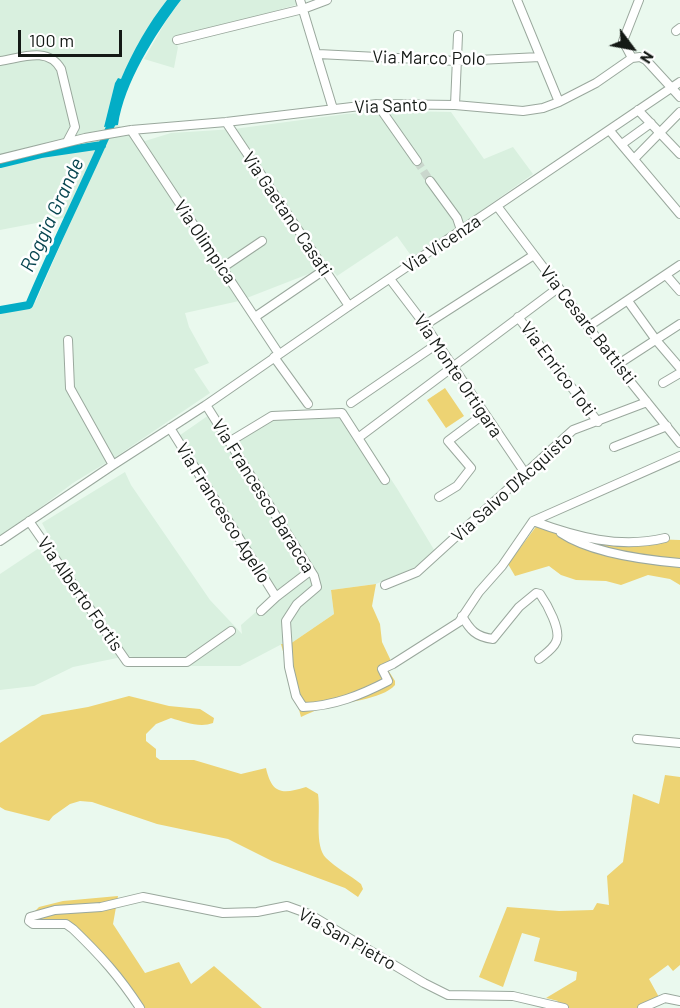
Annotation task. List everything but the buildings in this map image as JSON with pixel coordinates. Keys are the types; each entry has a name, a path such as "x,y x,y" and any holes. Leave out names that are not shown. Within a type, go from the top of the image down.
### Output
{"street":[{"path":"177,40 301,4 327,0"},
{"path":"517,0 559,102"},
{"path":"639,0 623,40 632,58 640,57 646,60 680,97"},
{"path":"301,4 333,109"},
{"path":"455,105 458,35"},
{"path":"0,61 42,54 52,57 61,69 75,127 78,133 85,138"},
{"name":"Via Marco Polo","path":"318,54 457,61 540,57"},
{"name":"Via Santo","path":"0,159 85,138 131,130 226,122 377,104 455,105 523,111 543,108 596,83 632,58"},
{"name":"Via Vicenza","path":"0,541 206,405 680,82"},
{"path":"377,104 417,161"},
{"path":"638,110 680,154"},
{"path":"635,158 680,112"},
{"name":"Via Gaetano Casati","path":"226,122 349,306"},
{"path":"622,144 651,123"},
{"path":"67,142 75,127"},
{"name":"Via Olimpica","path":"131,130 255,317 277,356"},
{"path":"610,131 680,214"},
{"path":"430,181 458,218 461,230"},
{"name":"Via Cesare Battisti","path":"497,207 617,365 680,443"},
{"path":"222,268 262,241"},
{"path":"425,325 534,255"},
{"path":"589,326 680,266"},
{"path":"255,317 324,270"},
{"path":"666,275 680,291"},
{"name":"Via Monte Ortigara","path":"390,279 425,325 525,473"},
{"path":"358,438 558,288"},
{"path":"628,301 680,371 663,383"},
{"name":"Via Enrico Toti","path":"518,317 598,422"},
{"path":"617,365 680,324"},
{"path":"68,340 70,388 113,465"},
{"path":"351,403 437,344"},
{"path":"277,356 308,404"},
{"name":"Via Salvo D'Acquisto","path":"386,585 417,572 573,430 647,402"},
{"name":"Via Francesco Baracca","path":"206,405 310,571 317,587 297,604 286,621 289,667 296,696 303,707 333,703 365,693 388,681 382,669 459,622 462,616"},
{"path":"229,442 272,416 342,413 385,480"},
{"path":"439,497 457,486 471,468 448,441 484,414"},
{"path":"614,447 667,426"},
{"name":"Via Francesco Agello","path":"170,428 276,597"},
{"path":"539,659 556,644 558,635 553,619 540,594 536,593 519,607 493,639 482,638 470,630 462,616 478,592 502,566 533,521 680,456"},
{"name":"Via Alberto Fortis","path":"29,521 127,662 187,662 231,631"},
{"path":"533,521 555,529 614,543 645,543 665,538"},
{"path":"555,529 569,538 618,555 680,563"},
{"path":"261,611 310,571"},
{"path":"637,739 680,743"},
{"name":"Via San Pietro","path":"140,1008 114,970 73,929 66,924 33,924 28,921 30,918 55,910 101,907 143,897 223,913 257,912 287,906 309,914 448,995 513,996 564,1008"},
{"path":"642,1008 665,998 680,1001"}],"shaded area":[{"path":"0,0 167,0 138,44 121,79 118,78 115,83 104,126 118,125 145,141 171,133 234,129 346,114 394,111 451,112 484,159 513,147 533,174 412,257 397,236 337,276 329,266 239,301 185,313 189,327 209,363 194,369 210,393 73,483 0,538 0,312 36,301 73,216 0,230"},
{"path":"181,0 301,0 302,3 176,40 178,47 174,68 144,59"},
{"path":"445,388 464,416 446,428 427,400"},
{"path":"342,408 347,412 398,490 436,553 429,561 376,584 331,590 334,614 290,644 282,644 240,666 173,666 180,665 127,656 73,667 34,686 0,690 0,574 51,540 42,523 125,472 131,485 210,600 242,634 241,625 273,597 173,440 209,415 236,443 275,419 295,412"},
{"path":"538,524 591,537 680,540 680,585 670,579 648,575 621,585 606,581 576,580 561,575 549,566 515,576 508,564"},
{"path":"376,584 372,606 380,624 382,642 391,661 388,670 395,685 381,694 323,708 301,717 281,644 290,644 334,614 331,590"},
{"path":"129,696 169,706 200,709 214,718 213,723 203,725 171,718 156,724 146,734 146,741 156,749 156,757 160,760 194,760 241,774 266,768 268,777 275,788 291,791 306,787 318,794 319,837 322,853 330,862 361,884 363,889 358,897 345,888 272,861 228,839 157,824 92,802 80,801 70,804 49,821 0,807 0,743 42,715 88,707"},
{"path":"665,775 680,777 680,965 673,971 668,965 649,979 660,999 639,1008 546,1008 549,1002 558,1001 546,998 576,980 577,972 534,961 540,938 522,933 503,987 479,977 507,907 559,911 593,910 597,903 609,905 607,876 623,862 633,794 659,804"},
{"path":"118,896 113,924 145,973 179,962 191,984 214,966 262,1008 143,1008 69,924 36,926 29,917 39,907 63,901"}],"water":[{"path":"167,0 181,0 142,60 121,109 118,125 104,127 115,83 118,78 121,79 141,38"}],"waterway":[{"name":"Roggia Grande","path":"0,310 29,305 114,118"},
{"path":"0,164 41,154 102,145"}],"tunnel":[{"path":"417,161 430,181"}]}
